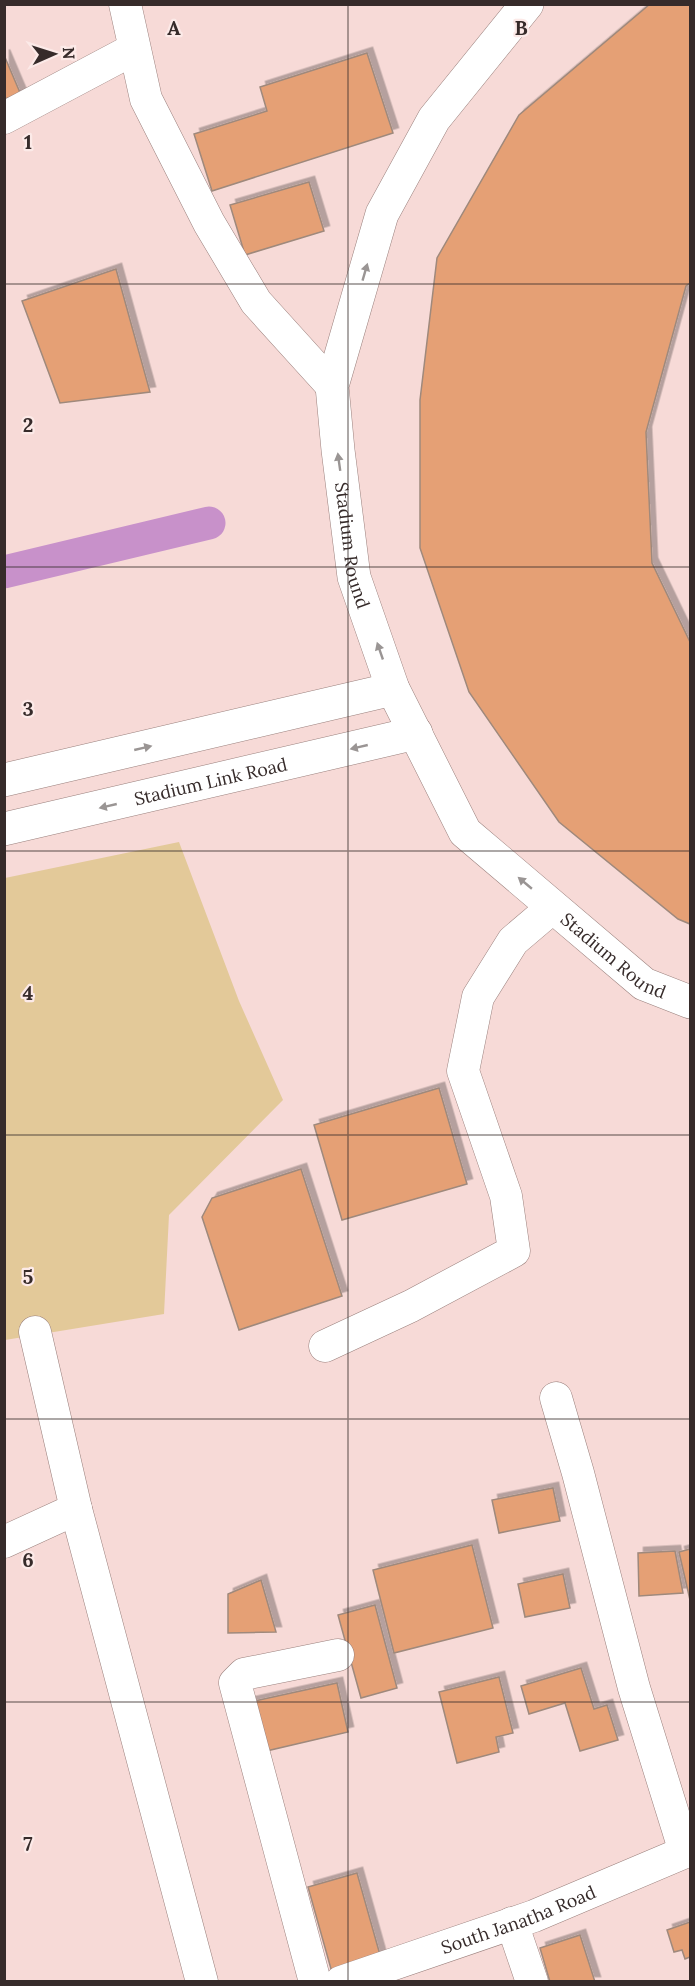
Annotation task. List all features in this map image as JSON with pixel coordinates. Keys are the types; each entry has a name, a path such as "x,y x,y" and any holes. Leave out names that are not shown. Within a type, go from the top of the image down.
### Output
{"street":[{"path":"125,4 146,99 209,223 256,302 332,386"},
{"name":"Stadium Round","path":"527,4 434,119 382,214 332,386 354,577 393,689 465,832 644,984 690,1002"},
{"path":"4,118 134,49"},
{"path":"4,780 393,689"},
{"name":"Stadium Link Road","path":"4,829 416,733"},
{"path":"325,1346 411,1306 514,1251 506,1196 463,1071 478,997 513,941 553,907"},
{"path":"35,1332 76,1509 202,1982"},
{"path":"556,1398 634,1688 688,1851"},
{"path":"4,1542 76,1509"},
{"path":"315,1982 235,1683 244,1674 338,1654"},
{"name":"South Janatha Road","path":"342,1982 534,1916 688,1851"},
{"path":"512,1923 532,1982"}],"shaded area":[{"path":"179,842 239,1001 283,1100 169,1215 164,1314 5,1340 5,878"}],"building":[{"path":"650,4 690,4 690,283 686,286 646,432 652,563 690,642 690,924 678,919 559,822 469,692 420,548 420,400 437,258 519,115"},
{"path":"367,53 393,133 212,191 194,134 267,111 260,87"},
{"path":"4,55 21,95 4,99"},
{"path":"309,182 324,231 245,255 230,205"},
{"path":"116,269 150,392 60,403 22,301"},
{"path":"439,1088 467,1184 342,1220 314,1125"},
{"path":"301,1169 342,1296 239,1330 202,1217 212,1198"},
{"path":"553,1488 560,1521 499,1533 492,1500"},
{"path":"472,1545 493,1628 394,1653 373,1570"},
{"path":"690,1549 690,1600 679,1552"},
{"path":"675,1551 683,1593 639,1596 638,1553"},
{"path":"563,1574 570,1608 525,1617 518,1584"},
{"path":"261,1580 276,1632 228,1633 228,1594"},
{"path":"375,1605 397,1688 361,1698 338,1615"},
{"path":"581,1668 594,1709 607,1705 618,1740 580,1751 565,1703 529,1714 521,1686"},
{"path":"499,1677 513,1733 496,1737 499,1752 457,1763 439,1692"},
{"path":"337,1683 348,1732 262,1752 250,1702"},
{"path":"357,1873 382,1962 333,1976 308,1887"},
{"path":"690,1922 690,1957 685,1959 682,1950 674,1952 667,1930"},
{"path":"580,1935 595,1982 550,1982 540,1948"}],"waterway":[{"path":"4,572 209,523"}]}
